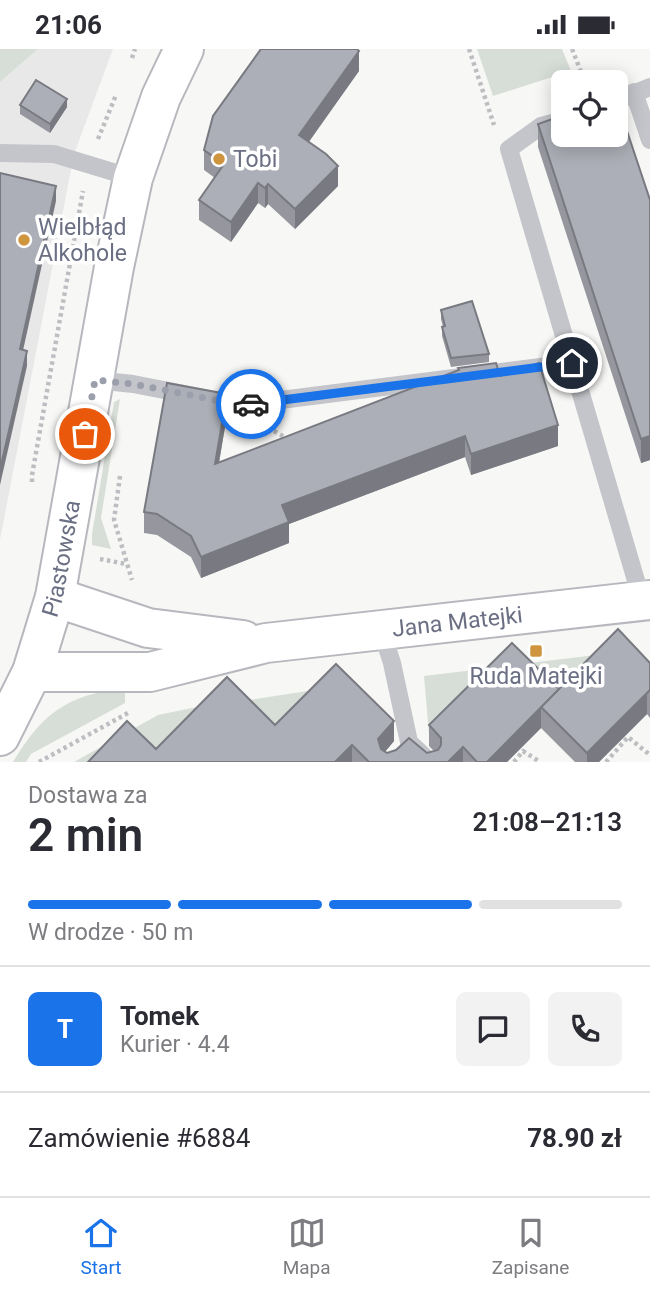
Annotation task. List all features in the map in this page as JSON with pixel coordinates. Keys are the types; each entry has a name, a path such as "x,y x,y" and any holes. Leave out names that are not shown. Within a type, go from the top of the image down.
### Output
{"street":[{"name":"Piastowska","path":"0,736 32,673 55,597 114,267 133,179 161,97 184,49"},
{"name":"Jana Matejki","path":"55,597 148,628 265,643"},
{"name":"Jana Matejki","path":"32,673 150,672 265,643 382,632 502,615 646,600"}],"lane":[{"path":"642,90 650,141"},
{"path":"551,123 541,126 509,149 646,600"},
{"path":"0,153 54,154 90,163 133,179"},
{"path":"95,380 133,384 241,405 572,363"},
{"path":"382,632 392,663 409,742 430,762"},
{"path":"396,755 409,742"}],"path":[{"path":"469,49 501,144 509,149"},
{"path":"572,49 580,70"},
{"path":"241,405 240,415 285,436 299,447"},
{"path":"122,465 114,520 136,590"},
{"path":"39,762 140,707"},
{"path":"606,762 628,737 650,755"},
{"path":"514,762 523,751 540,762"}],"shaded area":[{"path":"0,49 38,49 0,82"},
{"path":"38,49 113,49 74,154 0,540 0,82"},
{"path":"477,49 562,49 571,70 551,70 551,77 493,96"},
{"path":"120,399 101,518 111,549 92,545 92,534 114,402"},
{"path":"604,654 556,699 521,664"},
{"path":"498,667 429,734 424,676"},
{"path":"125,689 125,703 31,754 26,762 13,762 34,731 58,709 87,695"},
{"path":"320,689 276,733 243,701"},
{"path":"216,703 159,762 74,762 158,715"}],"building":[{"path":"261,49 359,51 299,135 338,166 295,209 268,184 265,188 258,183 231,222 199,200 224,164 204,150 213,116"},
{"path":"36,80 67,99 50,124 20,105"},
{"path":"551,120 551,147 628,147 628,134 650,200 650,436 641,439 538,124"},
{"path":"0,173 56,186 20,349 27,351 0,470"},
{"path":"472,301 489,354 451,358 442,327 445,326 441,310"},
{"path":"496,363 500,376 539,363 558,425 471,454 465,436 282,505 289,522 201,557 191,536 157,514 144,512 167,383 227,394 215,464 459,370 458,368"},
{"path":"618,629 650,663 650,690 587,753 541,707"},
{"path":"512,643 559,689 487,762 477,762 463,747 448,762 369,762 352,745 335,762 88,762 127,721 156,749 227,677 275,725 336,664 394,721 378,739 381,749 387,753 396,750 409,738 427,753 438,750 441,738 429,725"}],"way so far":[{"path":"85,434 95,380 133,384 241,405 251,404"}],"place":[{"name":"Tobi","path":"219,159"},
{"name":"Wielbłąd Alkohole","path":"24,240"},
{"name":"Ruda Matejki","path":"536,651"}],"route":[{"path":"251,404 572,363"}]}
